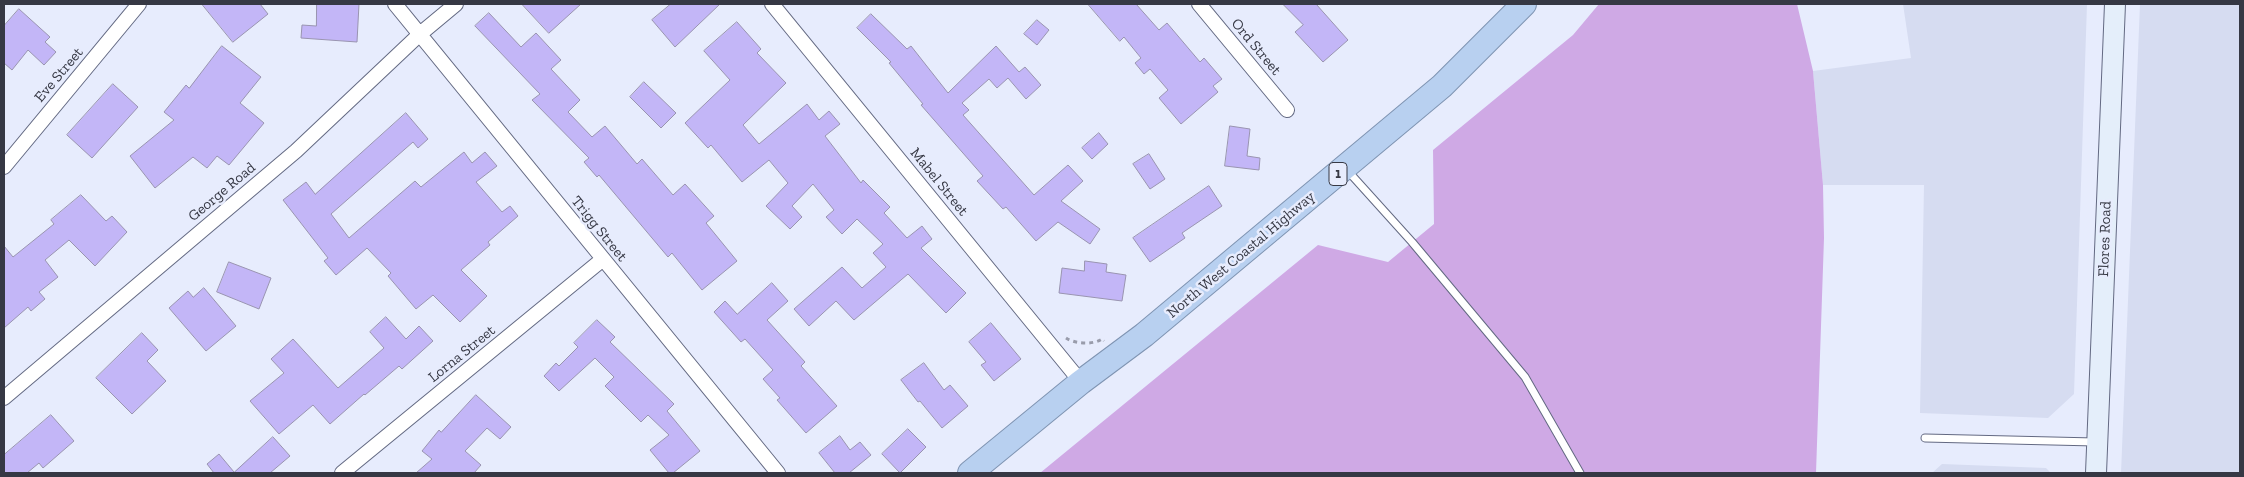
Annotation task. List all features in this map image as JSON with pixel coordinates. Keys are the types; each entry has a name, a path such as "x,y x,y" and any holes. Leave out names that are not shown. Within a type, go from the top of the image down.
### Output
{"highway":[{"name":"North West Coastal Highway","path":"970,473 1081,382 1144,335 1442,86 1524,4"}],"main road":[{"name":"Flores Road","path":"2096,473 2115,4"}],"street":[{"name":"Eve Street","path":"4,167 138,4"},
{"name":"Trigg Street","path":"395,4 778,473"},
{"name":"George Road","path":"4,398 296,151 420,34 456,4"},
{"name":"Mabel Street","path":"772,4 1081,382"},
{"name":"Ord Street","path":"1199,4 1287,110"},
{"name":"Lorna Street","path":"342,473 603,260"}],"lane":[{"path":"1345,168 1412,242 1525,377 1580,473"},
{"path":"1925,438 2097,442"}],"shaded area":[{"path":"1599,4 1797,4 1813,71 1823,185 1824,238 1816,473 1040,473 1318,245 1388,262 1434,224 1433,150 1573,35"},
{"path":"1903,4 2087,4 2074,394 2048,418 1920,413 1924,185 1823,185 1813,71 1911,58"},
{"path":"2140,4 2240,4 2240,473 2121,473"},
{"path":"1942,464 2046,468 2051,473 1932,473"}],"building":[{"path":"202,4 260,4 268,14 233,42"},
{"path":"317,4 359,4 357,42 301,38 302,25 316,26"},
{"path":"522,4 581,4 549,33"},
{"path":"671,4 720,4 675,47 652,20"},
{"path":"1088,4 1136,4 1159,30 1167,23 1200,62 1204,58 1222,79 1213,86 1218,92 1181,124 1159,98 1168,90 1150,69 1144,74 1135,63 1141,58 1124,37 1120,41"},
{"path":"1283,4 1316,4 1348,40 1323,62 1295,32 1303,25"},
{"path":"19,9 50,37 45,42 56,52 44,65 28,50 12,70 4,63 4,26"},
{"path":"489,13 521,47 536,33 561,60 551,69 580,100 568,112 592,137 605,126 637,164 642,159 673,195 685,184 714,216 706,223 737,261 702,290 672,253 668,257 599,175 597,177 584,162 589,158 532,100 540,94 475,26"},
{"path":"871,14 907,49 911,46 948,93 996,46 1019,72 1025,67 1041,85 1026,99 1008,78 997,88 989,79 962,103 969,110 963,115 1034,195 1068,165 1083,181 1061,201 1100,229 1090,244 1058,222 1036,241 1006,207 1003,209 977,181 983,176 921,105 923,104 889,63 891,62 857,28"},
{"path":"1037,20 1049,30 1037,45 1024,34"},
{"path":"737,22 761,49 757,53 786,83 743,125 759,144 807,104 819,120 829,111 840,124 825,136 861,183 863,180 890,207 884,213 907,238 922,226 932,239 921,248 966,293 946,313 908,274 854,320 836,301 809,326 794,309 842,267 862,288 886,267 873,253 883,244 857,219 842,234 826,217 834,210 813,184 792,206 802,217 790,229 766,206 788,183 769,160 742,182 711,145 708,148 685,123 730,80 704,51"},
{"path":"222,46 261,77 240,103 264,123 229,165 217,156 207,168 193,157 155,188 130,156 174,120 164,112 186,85 189,88"},
{"path":"644,82 676,113 661,128 630,97"},
{"path":"113,84 138,107 92,158 67,135"},
{"path":"406,113 428,139 418,148 413,142 331,214 349,238 415,181 421,187 464,152 472,163 485,152 497,166 476,182 502,212 510,206 518,216 488,242 490,245 461,270 487,296 460,322 433,295 416,309 388,276 391,273 367,248 336,275 324,261 328,258 283,200 306,182 315,194"},
{"path":"1230,126 1250,129 1247,156 1260,158 1259,170 1225,166"},
{"path":"1099,133 1108,144 1092,159 1082,148"},
{"path":"1149,154 1165,179 1150,189 1133,164"},
{"path":"1209,186 1222,206 1182,233 1185,238 1150,262 1133,238"},
{"path":"81,195 106,221 112,216 127,232 95,266 69,240 45,260 58,277 39,292 45,299 31,311 28,307 4,328 4,246 13,257 54,224 51,220"},
{"path":"1085,261 1107,264 1106,272 1126,275 1122,301 1059,293 1062,268 1084,271"},
{"path":"229,262 271,278 259,309 217,292"},
{"path":"772,283 788,301 767,320 805,362 801,366 837,406 806,433 777,400 780,398 763,379 773,370 745,339 741,342 714,312 725,301 737,314"},
{"path":"204,288 236,326 206,351 169,308 188,291 193,297"},
{"path":"386,317 406,339 419,326 433,341 402,369 399,366 330,424 313,405 279,434 250,401 284,373 271,359 293,339 338,388 384,348 370,332"},
{"path":"597,320 615,337 610,342 674,404 667,411 700,451 673,473 669,473 650,450 669,435 648,415 641,422 605,386 614,377 595,358 559,391 544,376 556,363 559,366 578,347 574,343"},
{"path":"991,323 1021,359 994,381 981,365 986,362 969,342"},
{"path":"142,333 158,350 147,361 166,381 132,414 96,378"},
{"path":"924,363 944,390 950,385 968,406 942,428 901,380"},
{"path":"476,395 511,427 500,439 487,428 465,451 481,465 474,473 416,473 432,459 422,451 439,430 441,432"},
{"path":"51,415 74,441 43,468 39,463 27,473 4,473 4,455"},
{"path":"908,429 926,447 900,473 882,454"},
{"path":"840,436 850,450 860,442 871,455 849,473 835,473 819,453"},
{"path":"273,437 290,456 270,473 214,473 207,464 219,454 234,472"}]}
